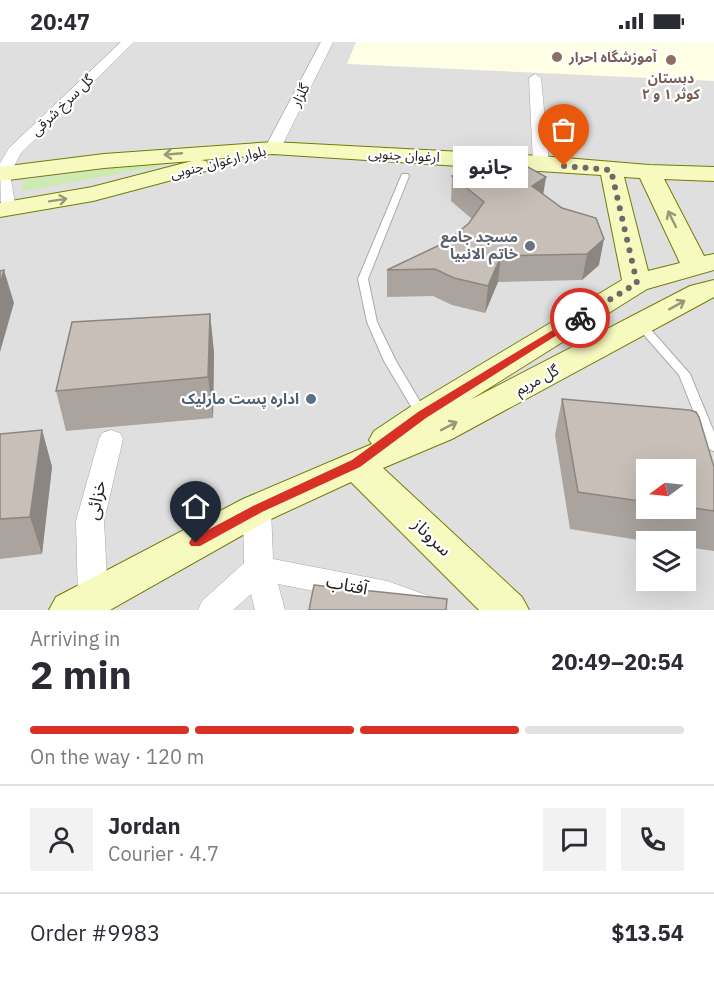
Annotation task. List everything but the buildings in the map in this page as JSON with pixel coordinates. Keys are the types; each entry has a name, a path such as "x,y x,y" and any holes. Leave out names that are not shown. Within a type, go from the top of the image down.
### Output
{"street":[{"name":"گل سرخ شرقی","path":"1,174 14,151 128,42"},
{"name":"گلزار","path":"273,148 327,42"},
{"path":"535,78 541,163"},
{"name":"بلوار ارغوان جنوبی","path":"1,174 104,161 273,148"},
{"name":"بلوار ارغوان جنوبی","path":"4,209 93,194 273,148"},
{"name":"ارغوان جنوبی","path":"273,148 541,163 611,170 714,174"},
{"path":"611,170 637,283"},
{"path":"649,172 708,272"},
{"path":"1,174 4,209"},
{"name":"گل مریم","path":"356,464 422,415 637,283 708,272"},
{"name":"گل مریم","path":"82,604 257,509 356,464 440,431 641,325 700,292 708,272"},
{"name":"خزائی","path":"82,604 90,521 111,439"},
{"name":"سروناز","path":"356,464 507,610"},
{"path":"257,509 259,568 270,610"},
{"path":"213,610 259,568"},
{"name":"آفتاب","path":"259,568 387,593 432,610"}],"lane":[{"path":"405,176 363,279 372,322 390,361 422,415"},
{"path":"641,325 684,374 714,447"}],"shaded area":[{"path":"0,42 714,42 714,610 0,610"},
{"path":"356,42 714,42 714,81 347,64"}],"green space":[{"path":"171,160 156,167 24,191 21,186 26,180"}],"way so far":[{"path":"564,166 611,170 637,283 580,318"}],"place":[{"name":"آموزشگاه احرار","path":"557,57"},
{"name":"دبستان کوثر ۱ و ۲","path":"671,60"},
{"name":"جانبو","path":"564,166"},
{"name":"مسجد جامع خاتم الانبیا","path":"530,246"},
{"name":"اداره پست مارلیک","path":"311,399"}],"route":[{"path":"196,543 257,509 356,464 422,415 580,318"}]}
